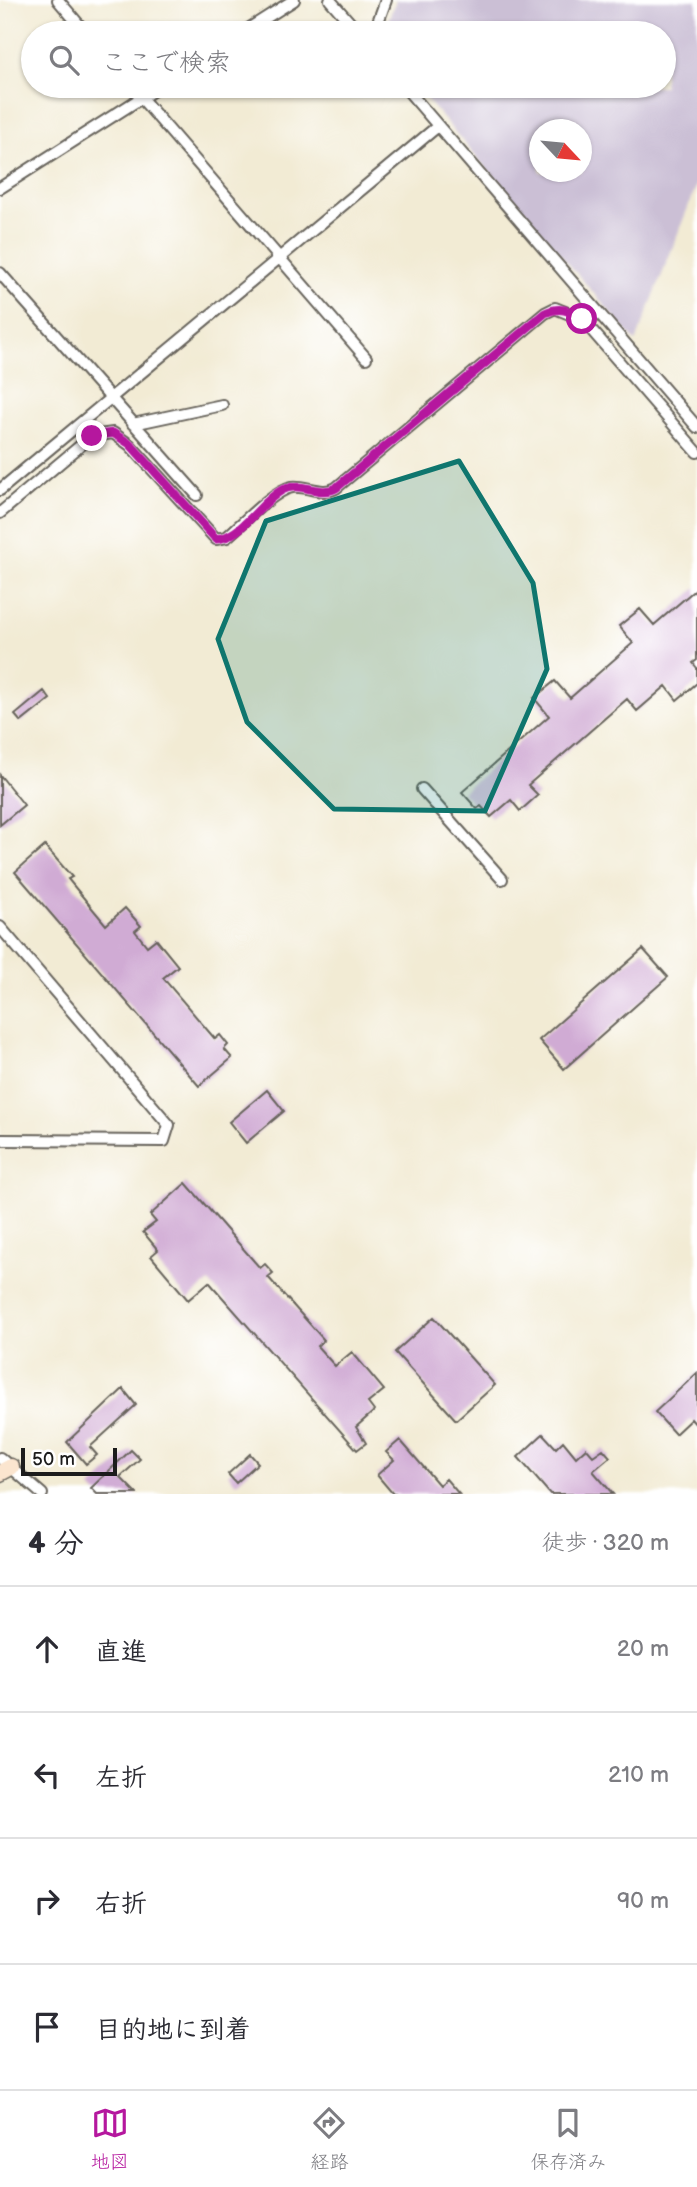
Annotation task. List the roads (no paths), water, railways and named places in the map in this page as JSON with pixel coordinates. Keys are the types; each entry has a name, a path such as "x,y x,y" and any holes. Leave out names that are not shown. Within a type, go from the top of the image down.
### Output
{"street":[{"path":"58,0 76,21"},
{"path":"261,21 294,0"},
{"path":"330,0 348,21"},
{"path":"378,21 386,0"},
{"path":"0,188 141,98 366,358"},
{"path":"414,98 697,427"},
{"path":"0,490 438,126"},
{"path":"0,273 197,495"},
{"path":"0,513 92,436 113,433 130,444 216,539 227,537 283,489 299,486 325,491 336,488 545,313 555,308 582,319 697,452"},
{"path":"133,424 222,405"},
{"path":"422,789 502,879"},
{"path":"0,928 169,1125 164,1141 0,1140"},
{"path":"4,1466 42,1494"}]}
